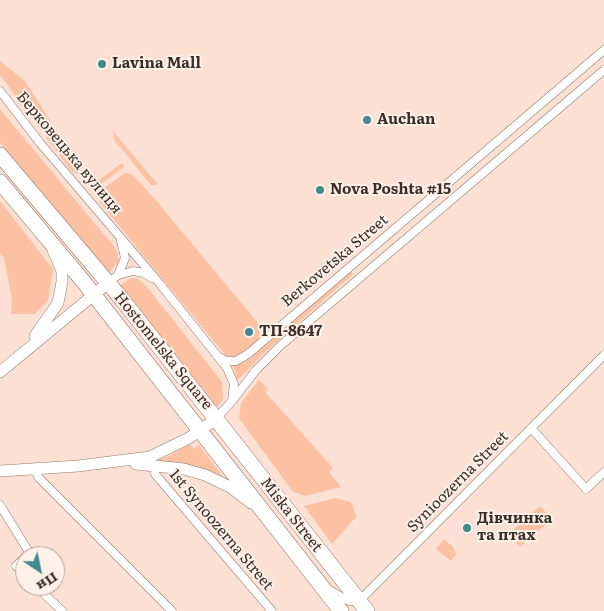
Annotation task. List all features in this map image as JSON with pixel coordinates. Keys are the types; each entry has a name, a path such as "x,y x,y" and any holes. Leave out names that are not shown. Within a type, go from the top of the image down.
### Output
{"highway":[{"path":"0,155 113,279"},
{"path":"0,182 46,234 94,294"},
{"name":"Hostomelska Square","path":"113,279 216,419"},
{"name":"Hostomelska Square","path":"94,294 200,431"},
{"name":"Miska Street","path":"216,419 363,606"},
{"name":"Miska Street","path":"200,431 341,611"}],"main road":[{"path":"20,356 58,303 62,271 46,234"},
{"name":"Hostomelska Square","path":"0,372 113,279"},
{"name":"Hostomelska Square","path":"2,470 120,461 150,456 170,449 216,419"},
{"path":"120,461 184,469 213,478 242,495 269,519"}],"street":[{"name":"Berkovetska Street","path":"217,356 227,361 236,361 248,354 604,50"},
{"name":"Berkovetska Street","path":"216,419 269,355 604,70"},
{"name":"Берковецька вулиця","path":"0,91 40,144 117,232"},
{"path":"117,232 232,377 234,384 232,401"},
{"path":"113,279 124,263 125,253 117,232"},
{"path":"113,279 140,271 160,284"},
{"name":"Synioozerna Street","path":"363,606 531,428 604,355"},
{"path":"531,428 586,489 604,472"},
{"name":"1st Synoozerna Street","path":"156,465 155,474 272,611"},
{"path":"34,469 39,478 172,611"},
{"path":"0,505 26,546"},
{"path":"324,589 335,592 349,601 363,606"},
{"path":"46,596 62,611"}],"shaded area":[{"path":"0,61 25,81 51,122 41,130 0,75"},
{"path":"0,109 116,249 119,261 108,274 0,143"},
{"path":"112,130 158,185 151,185 115,141"},
{"path":"52,132 85,177 71,171 46,137"},
{"path":"120,164 123,164 124,167 94,189 92,186"},
{"path":"125,173 132,174 154,198 258,323 260,331 258,340 238,357 226,356 100,203 101,190"},
{"path":"0,201 53,269 48,300 35,314 11,314 12,299 4,258 0,254"},
{"path":"351,272 353,274 263,354 236,382 236,374 232,365 245,361"},
{"path":"131,278 138,279 147,287 222,382 223,399 215,410 119,286"},
{"path":"259,380 268,389 265,392 333,468 329,472 341,487 306,496 293,492 239,418 241,403"},
{"path":"189,443 194,449 199,445 224,478 192,466 157,460 170,456"},
{"path":"335,498 350,502 356,517 332,544 304,506"},
{"path":"540,506 552,519 520,547 509,534"},
{"path":"444,539 453,547 456,554 451,561 436,549"}],"place":[{"name":"Lavina Mall","path":"102,64"},
{"name":"Auchan","path":"367,120"},
{"name":"Nova Poshta #15","path":"320,190"},
{"name":"ТП-8647","path":"249,332"},
{"name":"Дівчинка та птах","path":"467,528"}]}
